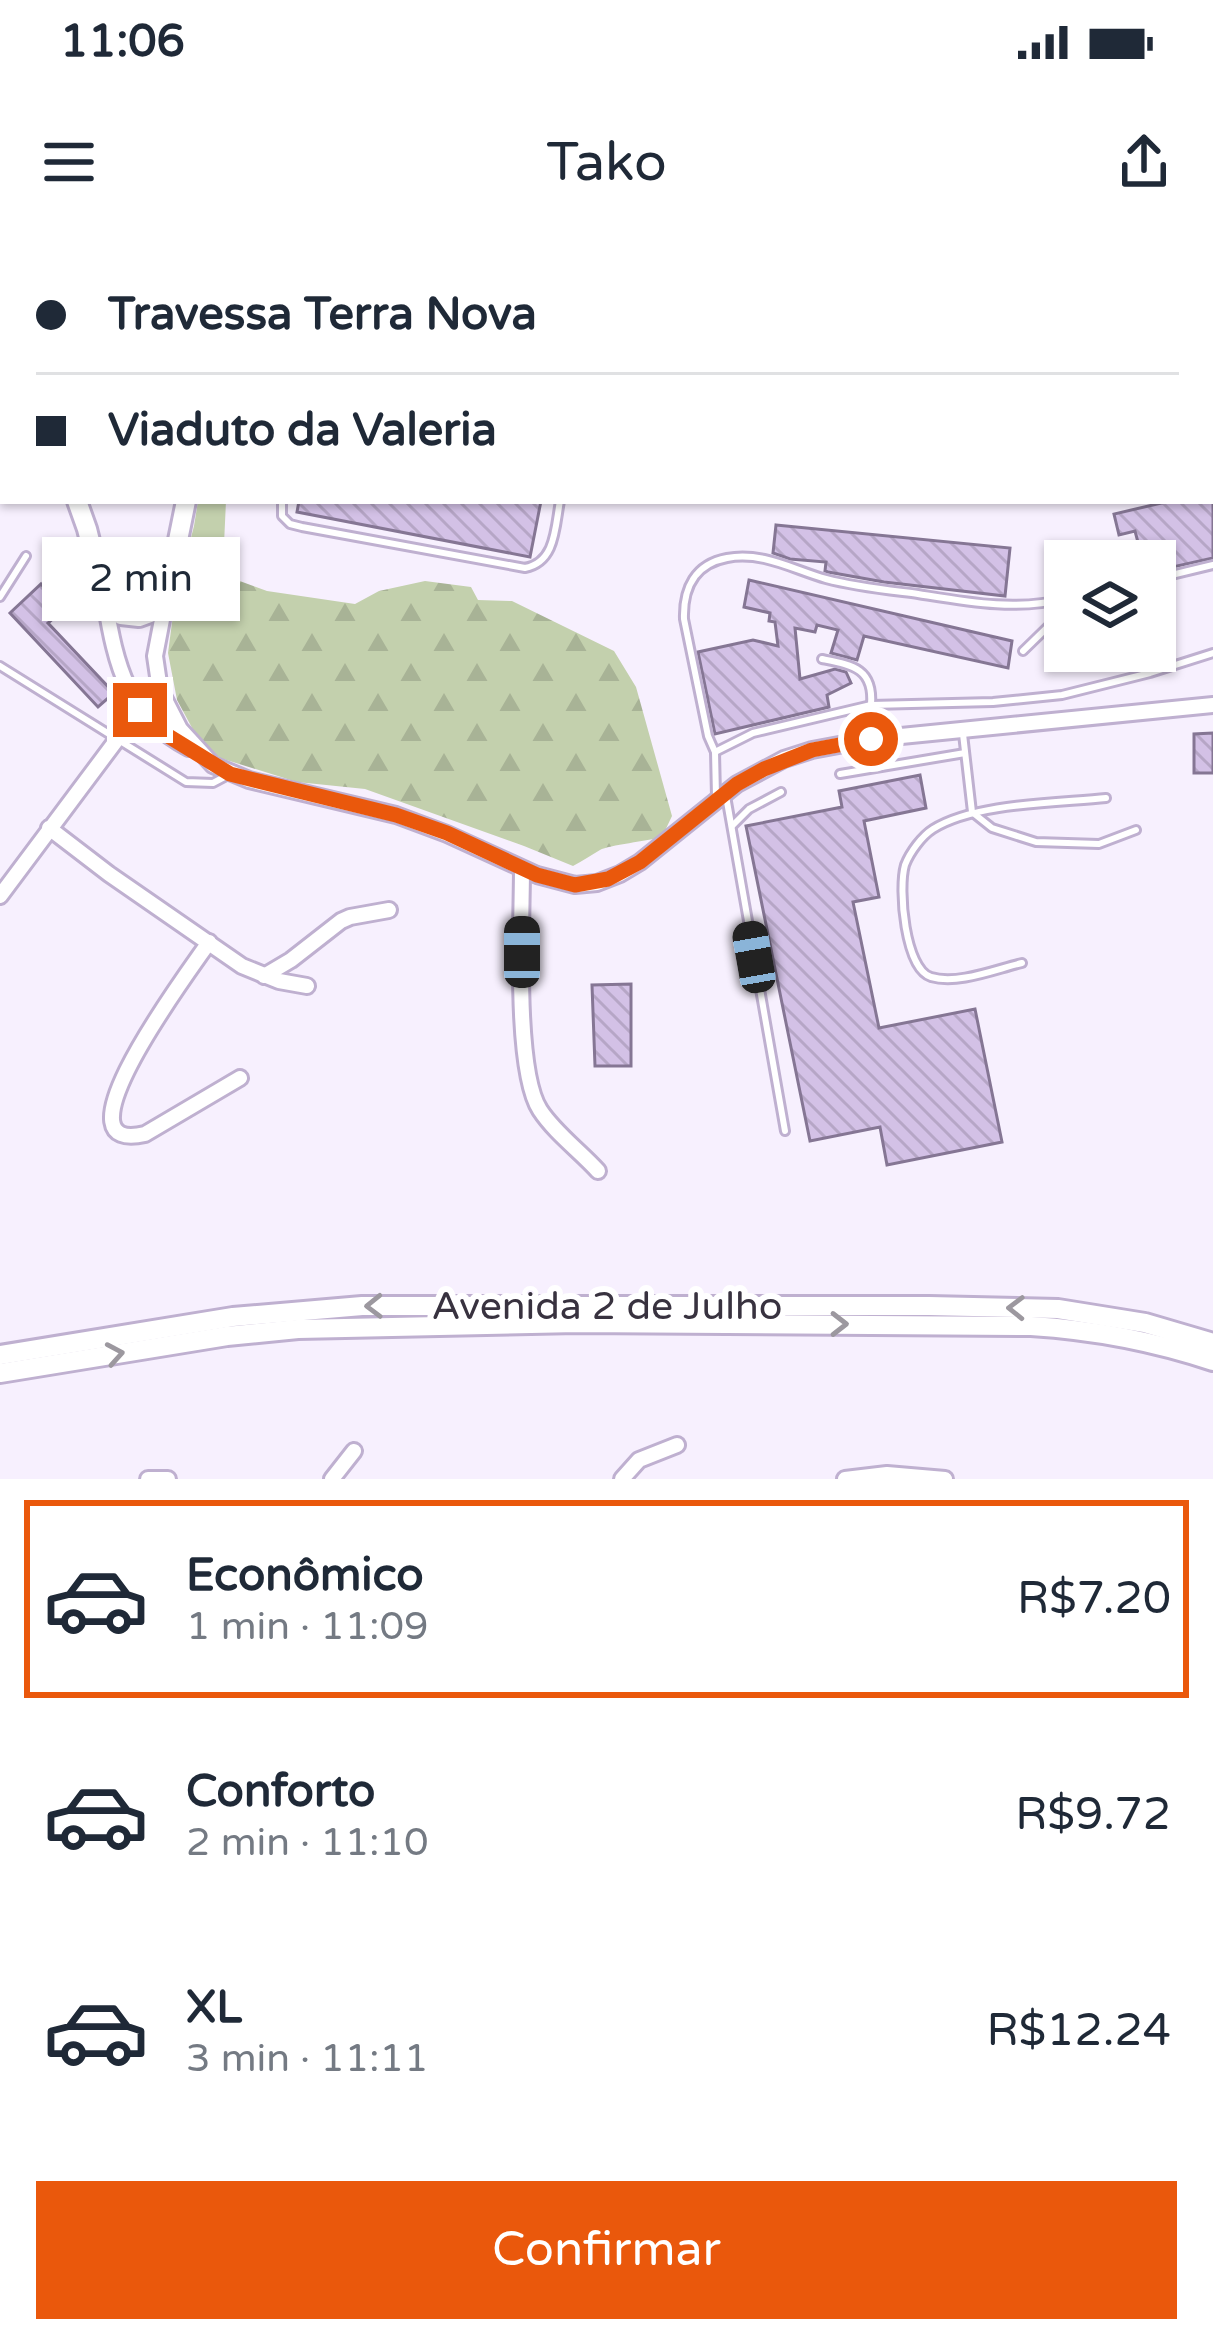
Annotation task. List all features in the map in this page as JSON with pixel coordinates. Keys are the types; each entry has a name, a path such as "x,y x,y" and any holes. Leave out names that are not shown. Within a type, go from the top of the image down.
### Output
{"main road":[{"path":"78,504 105,601 121,615 140,617 166,598 185,504"},
{"name":"Avenida 2 de Julho","path":"0,1355 233,1317 362,1306 1033,1308 1117,1317 1213,1343"},
{"name":"Avenida 2 de Julho","path":"0,1373 278,1330 558,1324 1031,1326 1125,1337 1213,1361"}],"street":[{"path":"166,598 155,656 160,690 180,729 200,754"},
{"path":"105,601 121,671 140,710 165,734 230,774 396,815 563,884 608,879 640,862 721,796 764,769 812,750 871,739 1213,705"},
{"path":"0,896 140,710"},
{"path":"50,828 242,966 308,986"},
{"path":"522,868 522,994 533,1095 552,1124 598,1171"},
{"path":"264,976 341,921 389,910"},
{"path":"209,942 145,1034 125,1074 113,1112 114,1128 127,1136 145,1134 240,1078"},
{"path":"622,1479 639,1460 677,1444"},
{"path":"332,1479 354,1451"},
{"path":"844,1479 887,1474 945,1479"},
{"path":"148,1479 168,1479"}],"lane":[{"path":"282,504 282,516 290,524 525,568 536,566 550,550 559,504"},
{"path":"0,597 26,556"},
{"path":"785,1131 732,826 721,796 684,619 683,602 692,578 705,566 729,557 758,559 858,586 998,606 1044,604"},
{"path":"1176,574 1213,565"},
{"path":"1023,651 1044,631"},
{"path":"715,752 753,733 871,705 1062,695 1213,653"},
{"path":"822,659 852,665 865,676 872,690 871,705"},
{"path":"0,666 185,782 213,783 230,774"},
{"path":"962,730 972,812 992,828 1036,842 1099,844 1136,830"},
{"path":"840,774 965,753"},
{"path":"732,826 749,809 781,792"},
{"path":"1022,962 960,978 930,977 920,970 913,961 904,913 905,866 936,826 972,812 1106,798"}],"green space":[{"path":"198,504 226,504 223,566 237,580 267,591 355,604 379,591 425,581 471,587 478,600 512,601 614,651 636,687 672,816 662,837 605,848 573,866 365,789 297,782 220,758 197,737 177,700 168,653 175,600"}],"building":[{"path":"298,504 540,504 530,557 297,512"},
{"path":"1157,504 1213,504 1213,558 1176,566 1176,540 1137,540 1135,531 1119,535 1114,514"},
{"path":"776,525 1010,548 1005,596 828,572 826,562 773,553"},
{"path":"749,580 1012,641 1008,668 864,636 857,660 831,653 838,630 817,625 815,632 795,628 800,679 835,669 846,672 851,683 827,695 829,707 715,734 698,652 753,640 778,646 770,613 744,607"},
{"path":"41,584 64,609 48,623 114,693 98,707 10,613"},
{"path":"1213,733 1213,773 1194,773 1194,734"},
{"path":"920,775 926,808 864,821 879,897 853,902 879,1028 975,1009 1002,1142 887,1165 880,1127 810,1141 746,826 842,807 839,791"},
{"path":"631,984 631,1066 595,1066 592,985"}],"route":[{"path":"140,710 165,734 230,774 396,815 537,875 575,885 608,879 640,862 737,784 784,759 871,739"}]}
